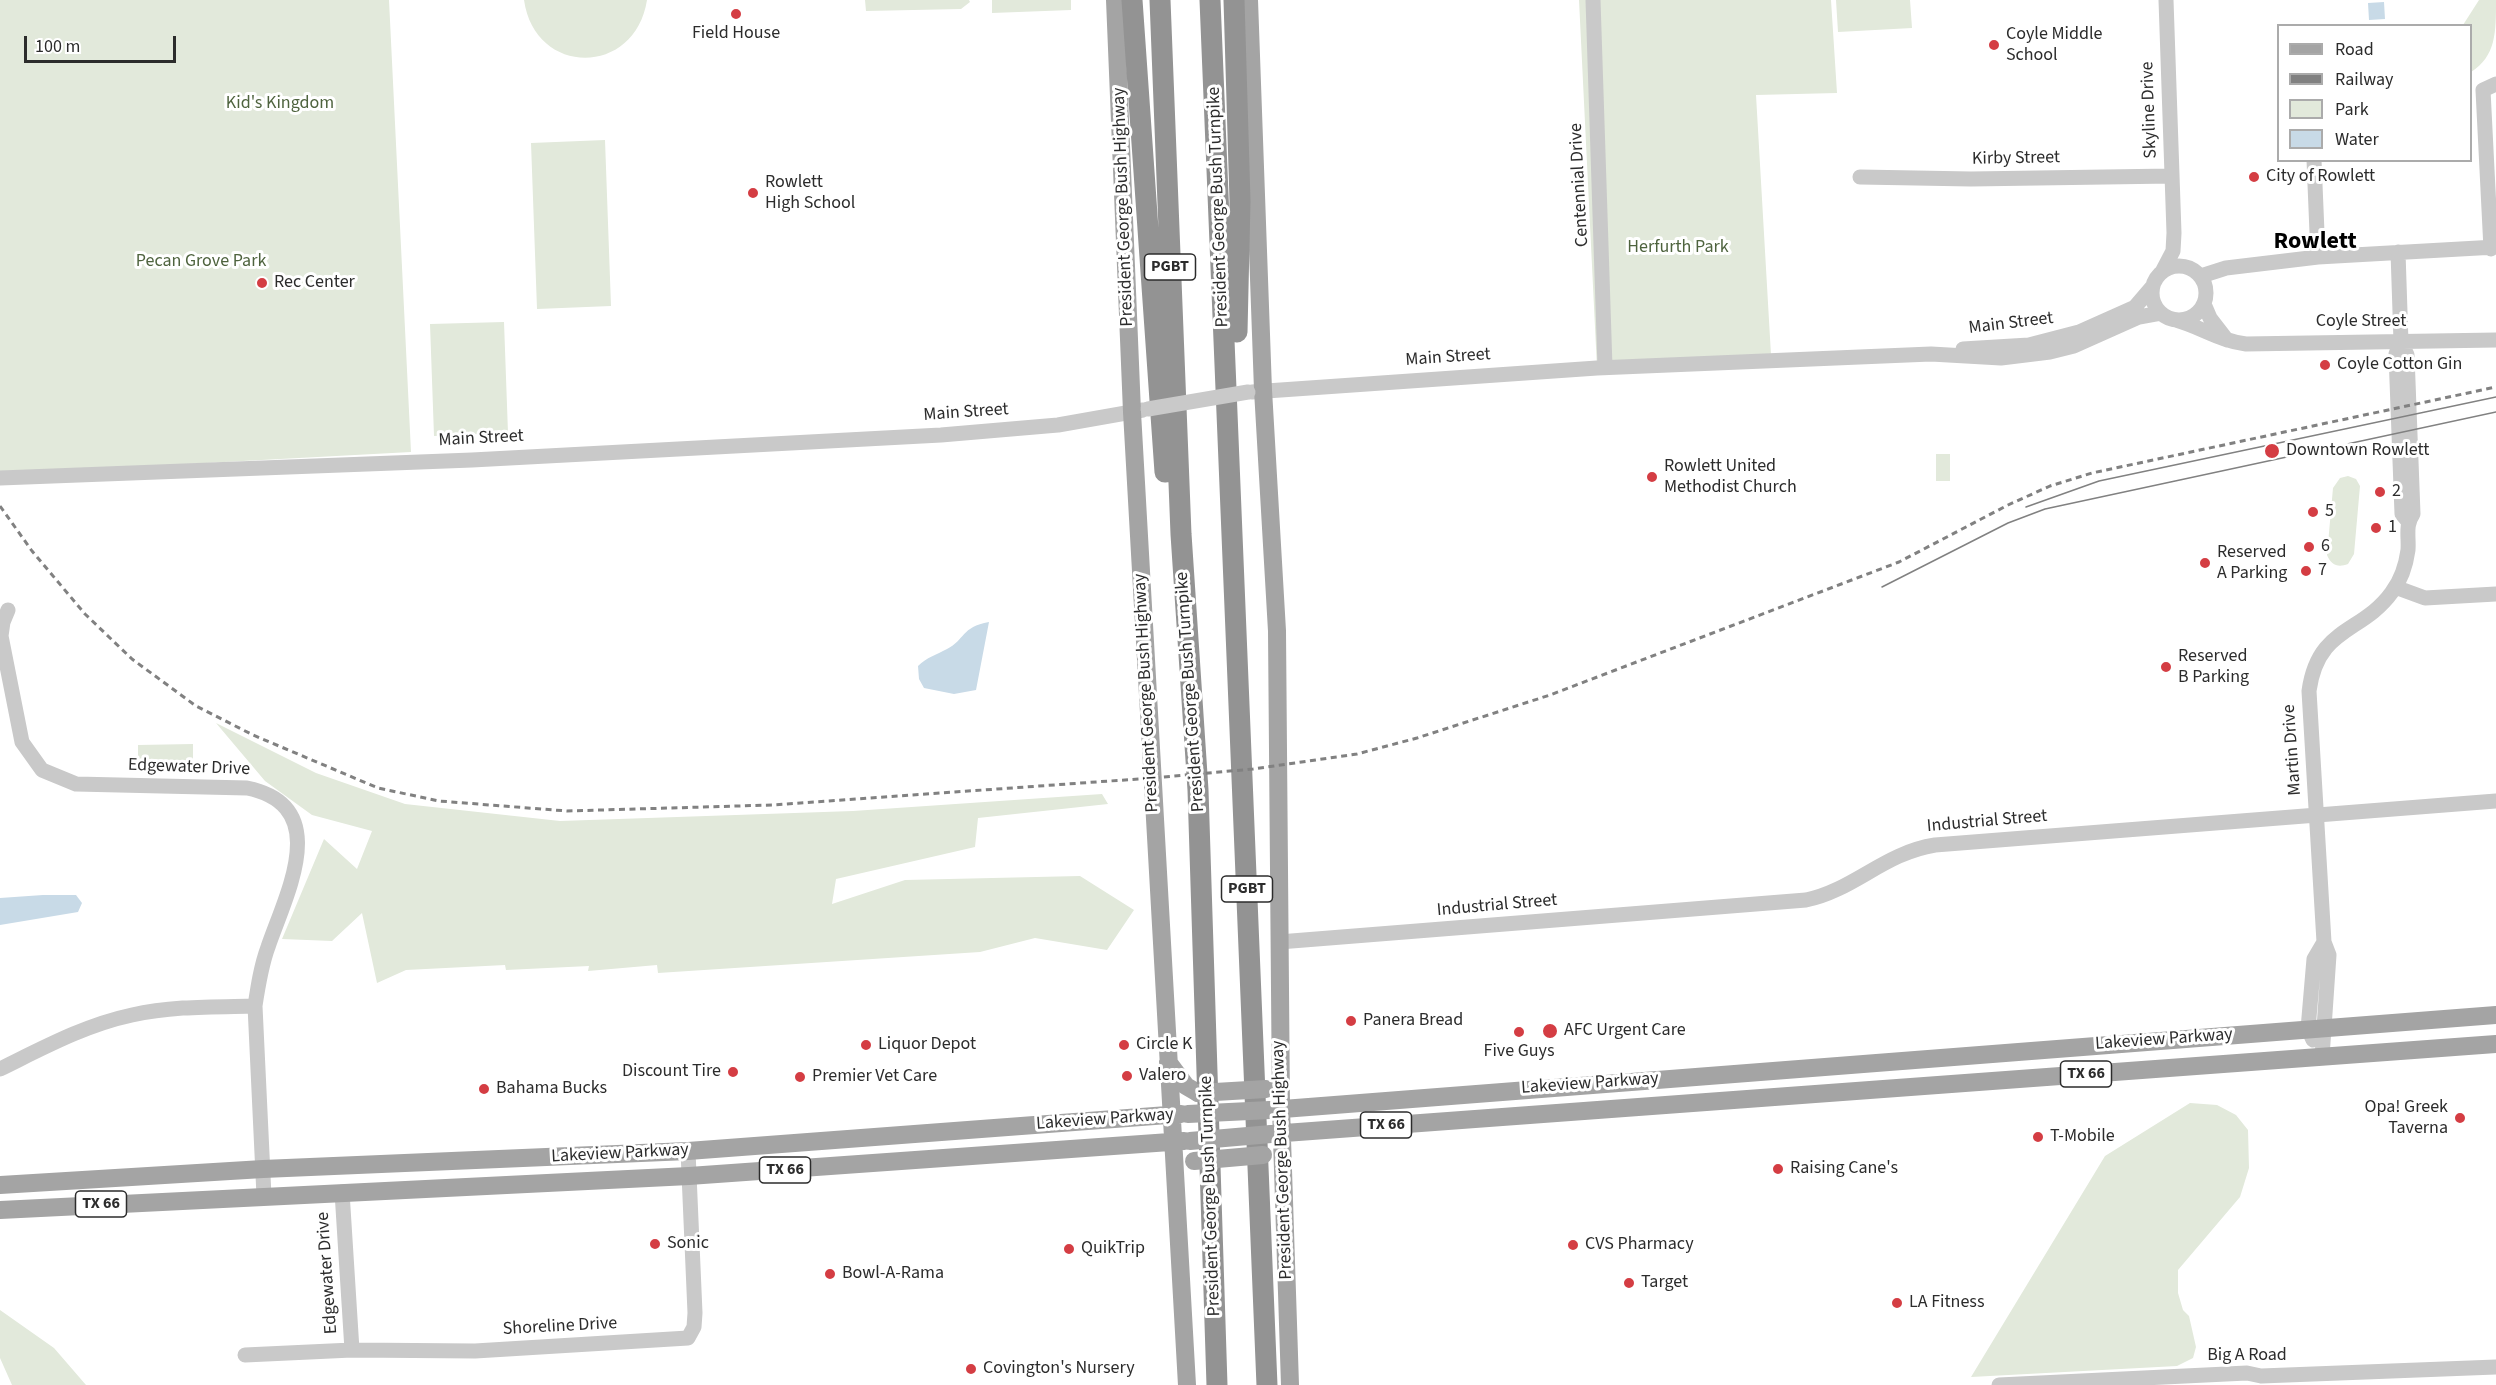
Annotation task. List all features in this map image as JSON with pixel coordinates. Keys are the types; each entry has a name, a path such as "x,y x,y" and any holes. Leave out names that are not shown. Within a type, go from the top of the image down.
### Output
{"highway":[{"path":"1132,0 1167,499 1181,534"},
{"name":"President George Bush Turnpike","path":"1160,0 1181,534 1198,790 1217,1385"},
{"name":"President George Bush Turnpike","path":"1210,0 1268,1385"},
{"path":"1226,392 1236,363 1240,201 1234,0"}],"main road":[{"name":"President George Bush Highway","path":"1115,0 1140,411 1168,1062 1180,1114 1181,1141 1175,1196 1187,1385"},
{"name":"President George Bush Highway","path":"1249,0 1255,391 1277,631 1280,1075 1275,1109 1284,1195 1290,1385"},
{"name":"Lakeview Parkway","path":"0,1185 263,1169 688,1151 1275,1109 2496,1015"},
{"name":"Lakeview Parkway","path":"0,1210 689,1176 931,1160 1491,1116 2496,1044"},
{"path":"1981,1054 1983,1082"},
{"path":"1168,1062 1186,1086 1198,1093 1266,1089 1274,1085 1280,1075"},
{"path":"1707,1075 1709,1101"},
{"path":"1491,1116 1500,1107 1510,1102 1553,1099 1564,1086"},
{"path":"929,1133 931,1160"},
{"path":"1175,1196 1184,1169 1194,1161 1263,1155 1269,1157 1278,1166 1284,1195"},
{"path":"21,1209 33,1192 50,1186 95,1179"}],"street":[{"name":"Centennial Drive","path":"1593,0 1605,367"},
{"name":"Skyline Drive","path":"2162,272 2172,251 2174,218 2166,0"},
{"path":"2162,272 2176,266 2196,273 2318,257 2494,249 2490,87"},
{"path":"2314,162 2318,257"},
{"name":"Kirby Street","path":"1860,177 1971,179 2172,177"},
{"name":"Skyline Drive","path":"2174,218 2183,254 2196,273"},
{"name":"Martin Drive","path":"2322,1057 2316,1028 2314,959 2324,942 2309,705 2314,671 2332,641 2349,626 2376,611 2395,587 2407,556 2408,521 2412,514 2407,355 2401,342 2398,252"},
{"path":"2153,286 2152,296 2161,313 2176,320 2193,317 2205,298 2231,275 2253,266"},
{"name":"Main Street","path":"1931,354 1948,350 2030,345 2071,335 2135,307 2162,272"},
{"path":"2196,273 2210,318 2227,340"},
{"name":"Main Street","path":"0,478 482,459 941,435 1058,425 1255,391 1605,367 1931,354 1993,358 2050,352 2094,338 2139,316 2161,313"},
{"name":"Coyle Street","path":"2176,320 2227,340 2255,344 2313,341 2496,340"},
{"path":"2395,587 2425,598 2496,594"},
{"name":"Edgewater Drive","path":"8,610 1,636 18,726 22,742 42,770 76,784 247,788 265,792 284,808 298,836 296,873 268,947 258,981 255,1006 264,1196"},
{"name":"Industrial Street","path":"1279,942 1806,900 1839,890 1888,859 1922,847 2496,801"},
{"path":"0,1068 80,1031 131,1015 160,1010 255,1006"},
{"name":"Shoreline Drive","path":"245,1355 352,1350 475,1351 688,1338 694,1327 695,1313 688,1151"},
{"name":"Edgewater Drive","path":"342,1192 352,1350"},
{"name":"Big A Road","path":"1999,1385 2247,1373 2261,1381 2496,1367"}],"green space":[{"name":"Pecan Grove Park","path":"0,0 389,0 411,452 0,474"},
{"path":"524,0 647,0 639,25 624,43 606,54 585,58 565,54 546,43 532,25"},
{"path":"865,0 969,0 970,2 961,9 866,11"},
{"path":"992,0 1071,0 1071,10 992,13"},
{"name":"Herfurth Park","path":"1579,0 1831,0 1837,93 1756,95 1771,355 1597,368"},
{"path":"1836,0 1910,0 1912,28 1838,32"},
{"path":"2479,0 2496,0 2495,33 2490,51 2472,71 2472,24 2464,24"},
{"path":"605,140 611,306 537,309 531,143"},
{"path":"504,322 508,433 434,436 430,324"},
{"path":"1936,454 1950,454 1950,481 1936,481"},
{"path":"2348,476 2356,479 2360,486 2354,554 2348,564 2338,566 2327,555 2333,488 2340,478"},
{"path":"216,723 316,773 405,804 560,821 853,811 1102,794 1108,804 978,818 975,847 836,879 832,904 905,880 1080,876 1134,910 1107,950 1035,938 980,952 658,973 657,965 588,971 589,966 506,970 505,965 406,970 377,983 362,913 332,941 282,939 324,839 357,869 372,831 312,815 265,781"},
{"path":"193,744 193,769 138,769 138,745"},
{"path":"2190,1103 2217,1105 2236,1115 2248,1130 2249,1168 2240,1197 2178,1270 2178,1293 2183,1310 2189,1316 2196,1347 2193,1358 2177,1366 1971,1377 2105,1156"},
{"path":"0,1310 54,1348 86,1385 12,1385 0,1358"}],"water":[{"path":"2384,2 2385,19 2369,20 2368,3"},
{"path":"989,622 976,690 954,694 924,688 919,679 918,666 953,645 968,630"},
{"path":"76,895 82,903 78,912 0,925 0,898"}],"tram line":[{"path":"2026,507 2099,481 2496,397"},
{"path":"1882,587 2008,523 2045,509 2496,412"}],"railway":[{"path":"0,506 32,551 85,614 132,659 196,706 253,735 378,788 439,801 567,811 772,805 1152,778 1253,769 1357,754 1417,738 1550,695 1899,562 2008,505 2050,486 2092,473 2496,387"}],"place":[{"name":"Field House","path":"736,14"},
{"name":"Coyle Middle School","path":"1994,45"},
{"name":"City of Rowlett","path":"2254,177"},
{"name":"Rowlett High School","path":"753,193"},
{"name":"Rec Center","path":"262,283"},
{"name":"Coyle Cotton Gin","path":"2325,365"},
{"name":"Downtown Rowlett","path":"2272,451"},
{"name":"Rowlett United Methodist Church","path":"1652,477"},
{"name":"2","path":"2380,492"},
{"name":"5","path":"2313,512"},
{"name":"1","path":"2376,528"},
{"name":"6","path":"2309,547"},
{"name":"Reserved A Parking","path":"2205,563"},
{"name":"7","path":"2306,571"},
{"name":"Reserved B Parking","path":"2166,667"},
{"name":"Panera Bread","path":"1351,1021"},
{"name":"AFC Urgent Care","path":"1550,1031"},
{"name":"Five Guys","path":"1519,1032"},
{"name":"Liquor Depot","path":"866,1045"},
{"name":"Circle K","path":"1124,1045"},
{"name":"Discount Tire","path":"733,1072"},
{"name":"Valero","path":"1127,1076"},
{"name":"Premier Vet Care","path":"800,1077"},
{"name":"Bahama Bucks","path":"484,1089"},
{"name":"Opa! Greek Taverna","path":"2460,1118"},
{"name":"T-Mobile","path":"2038,1137"},
{"name":"Raising Cane's","path":"1778,1169"},
{"name":"Sonic","path":"655,1244"},
{"name":"CVS Pharmacy","path":"1573,1245"},
{"name":"QuikTrip","path":"1069,1249"},
{"name":"Bowl-A-Rama","path":"830,1274"},
{"name":"Target","path":"1629,1283"},
{"name":"LA Fitness","path":"1897,1303"},
{"name":"Covington's Nursery","path":"971,1369"}],"district":[{"name":"Rowlett","path":"2315,243"}],"park label":[{"name":"Kid's Kingdom","path":"280,104"}]}
